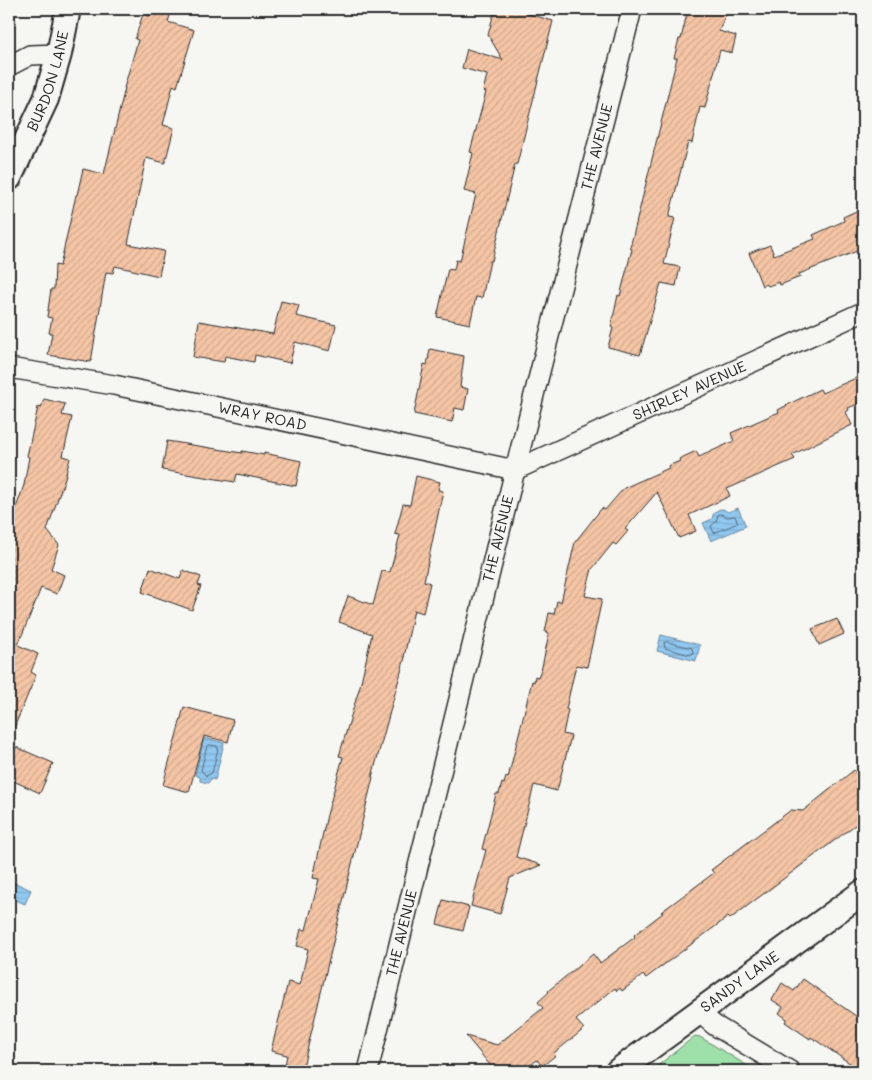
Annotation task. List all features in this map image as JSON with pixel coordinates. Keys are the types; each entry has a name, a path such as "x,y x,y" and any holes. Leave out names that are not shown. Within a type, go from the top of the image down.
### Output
{"street":[{"name":"BURDON LANE","path":"9,178 46,99 59,54 68,9"},
{"name":"THE AVENUE","path":"368,1071 515,470 632,9"},
{"path":"9,66 30,55 59,54"},
{"name":"SHIRLEY AVENUE","path":"515,470 863,312"},
{"name":"WRAY ROAD","path":"9,368 114,385 515,470"},
{"name":"SANDY LANE","path":"618,1071 863,892"},
{"path":"699,1012 714,1025 790,1071"}],"green space":[{"path":"695,1036 700,1037 756,1071 651,1071"}],"water":[{"path":"738,508 746,526 711,541 703,523 712,519 714,513 718,510 723,509 728,512"},
{"path":"661,635 700,645 696,661 657,651"},
{"path":"204,738 224,743 215,780 211,779 208,783 200,781 200,777 195,775"},
{"path":"9,880 31,890 25,904 9,897"}],"building":[{"path":"152,9 172,9 168,22 194,30 177,87 173,85 163,125 174,128 165,163 146,158 128,244 164,251 159,276 115,266 113,273 106,272 91,362 48,355 52,333 49,333 52,318 47,317 51,289 54,289 55,265 60,266 83,169 104,174 124,88 138,40 135,39 143,14 150,16"},
{"path":"495,9 526,9 525,13 553,21 482,298 476,297 470,324 437,317 448,269 454,270 456,260 460,261 476,194 464,191 473,153 470,152 486,92 483,91 487,75 462,68 467,49 503,60 488,35"},
{"path":"688,9 728,9 719,31 736,36 732,53 720,50 705,108 700,107 692,143 688,142 669,217 675,218 664,264 680,267 676,286 661,283 640,355 608,347 618,295 620,296 632,249 630,248 677,58 674,58 679,39 681,39"},
{"path":"863,208 863,266 857,251 799,274 800,277 780,285 779,282 762,286 749,253 770,245 774,255 815,239 813,235 844,221 843,217"},
{"path":"281,301 299,305 296,316 336,325 330,351 295,342 290,363 255,355 254,362 225,356 224,362 193,357 199,321 273,334"},
{"path":"430,349 464,356 460,387 468,389 464,410 455,408 452,422 414,414 424,364 427,365"},
{"path":"863,375 863,402 848,408 849,410 846,412 852,425 792,455 795,459 727,489 730,496 689,515 696,531 679,538 657,492 625,529 628,531 616,545 613,543 592,569 585,596 602,599 587,667 576,665 566,709 568,710 563,734 571,736 557,791 534,785 516,857 541,865 510,878 500,914 471,906 486,850 482,849 496,794 499,794 502,783 504,784 506,777 508,778 532,681 534,682 535,676 538,677 542,667 549,633 545,632 549,613 554,614 557,601 561,602 575,542 602,508 605,510 624,488 669,468 668,466 680,461 679,459 696,451 699,457 734,441 731,433 779,412 778,410 820,389 822,393"},
{"path":"44,399 65,404 62,415 72,417 63,456 70,458 47,530 59,545 51,569 64,575 57,594 41,588 18,645 38,654 31,672 36,675 9,740 9,528 24,485 29,457 27,456 38,407 41,408"},
{"path":"167,441 242,453 242,451 264,455 264,453 301,461 296,486 237,474 235,482 162,470"},
{"path":"416,476 440,482 438,490 443,491 424,581 430,583 423,613 414,610 405,657 372,777 302,1071 284,1071 287,1055 271,1051 288,982 300,985 308,949 297,946 301,929 306,930 319,879 313,878 327,815 343,757 339,756 360,686 372,634 339,622 348,596 373,605 382,571 390,572 400,535 395,534 403,504 410,505"},
{"path":"150,568 180,579 183,570 201,577 198,585 201,586 192,610 142,592"},
{"path":"837,619 844,634 819,645 812,629"},
{"path":"184,707 233,720 228,742 204,736 189,792 163,785"},
{"path":"9,744 53,763 40,793 9,779"},
{"path":"854,770 863,782 863,819 730,919 728,917 646,978 643,975 622,991 620,988 617,991 615,988 576,1020 584,1029 554,1053 556,1055 542,1066 537,1060 523,1071 495,1071 466,1036 497,1045 543,1008 538,1002 548,991 593,954 600,963 635,937 634,935 663,913 661,912 714,873 711,870 791,810 803,811"},
{"path":"443,900 469,907 463,931 437,924"},
{"path":"803,979 863,1021 863,1069 856,1064 854,1066 811,1037 810,1039 785,1022 787,1019 779,1013 783,1007 772,1000 782,983 794,991"}]}
